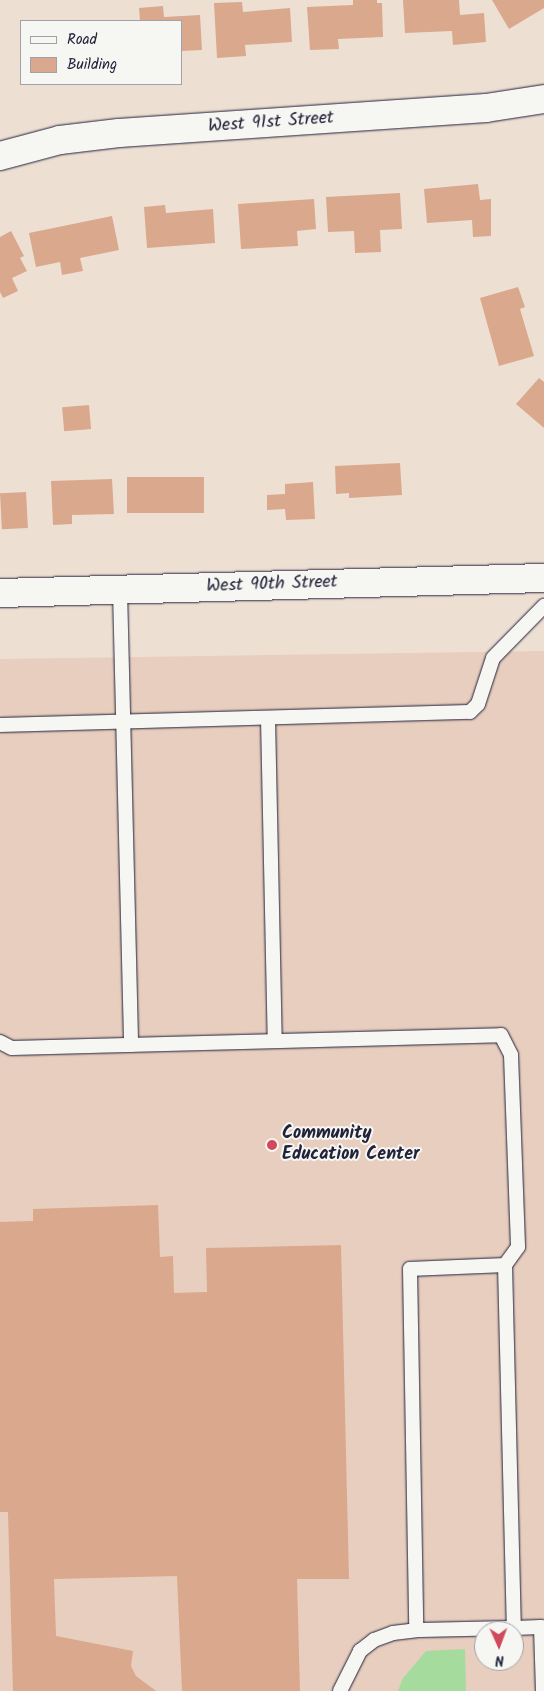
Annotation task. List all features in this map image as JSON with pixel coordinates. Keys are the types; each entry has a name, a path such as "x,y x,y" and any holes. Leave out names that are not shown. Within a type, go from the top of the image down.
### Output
{"street":[{"name":"West 91st Street","path":"0,156 60,140 119,133 486,108 542,108"},
{"name":"West 90th Street","path":"0,593 544,578"}],"lane":[{"path":"120,590 131,1046"},
{"path":"0,725 470,712 478,704 493,658 544,606"},
{"path":"268,718 275,1041"},
{"path":"0,1042 12,1048 501,1035 511,1055 518,1247 505,1265 514,1621"},
{"path":"416,1630 410,1269 505,1265"},
{"path":"524,1628 543,1627 543,1691"},
{"path":"340,1691 360,1651 374,1640 393,1633 416,1630 474,1629"}],"shaded area":[{"name":"Community Education Center","path":"544,651 544,1691 0,1691 0,659"}],"green space":[{"path":"465,1649 466,1691 398,1691 403,1678 426,1651"}],"building":[{"path":"353,0 377,0 377,3 382,3 383,37 338,39 339,49 310,50 307,7 353,5"},
{"path":"403,0 459,0 460,15 484,13 486,42 453,45 452,31 405,33"},
{"path":"492,0 544,0 544,8 509,29"},
{"path":"242,2 243,12 290,8 292,42 245,45 246,56 217,58 214,3"},
{"path":"163,6 164,17 200,15 202,50 182,51 182,20 140,20 139,8"},
{"path":"478,184 480,200 491,199 491,236 473,237 472,220 427,223 424,189"},
{"path":"400,193 402,229 380,230 381,252 355,253 354,231 328,232 326,197"},
{"path":"314,199 316,229 297,231 298,246 241,249 238,204"},
{"path":"165,205 166,213 213,209 215,243 147,248 144,207"},
{"path":"112,216 119,250 80,258 83,271 62,275 60,262 36,267 29,233"},
{"path":"11,231 24,256 20,258 27,271 12,278 18,291 3,298 0,292 0,237"},
{"path":"518,287 525,307 520,309 534,356 499,366 480,298"},
{"path":"539,378 544,382 544,428 516,404"},
{"path":"89,405 91,429 64,431 62,407"},
{"path":"400,463 402,495 349,498 349,493 336,494 335,466"},
{"path":"127,477 204,477 204,513 127,513"},
{"path":"112,479 114,514 72,515 72,524 53,525 51,481"},
{"path":"313,482 315,519 286,520 285,509 267,510 267,495 285,494 285,484"},
{"path":"26,492 28,528 2,529 0,493"},
{"path":"158,1205 160,1257 173,1256 174,1293 207,1292 206,1248 341,1245 349,1579 297,1579 300,1691 182,1691 177,1576 54,1579 56,1636 133,1651 131,1666 136,1676 156,1691 13,1691 8,1512 0,1512 0,1222 33,1221 33,1209"}],"place":[{"name":"Community Education Center","path":"272,1145"}]}
